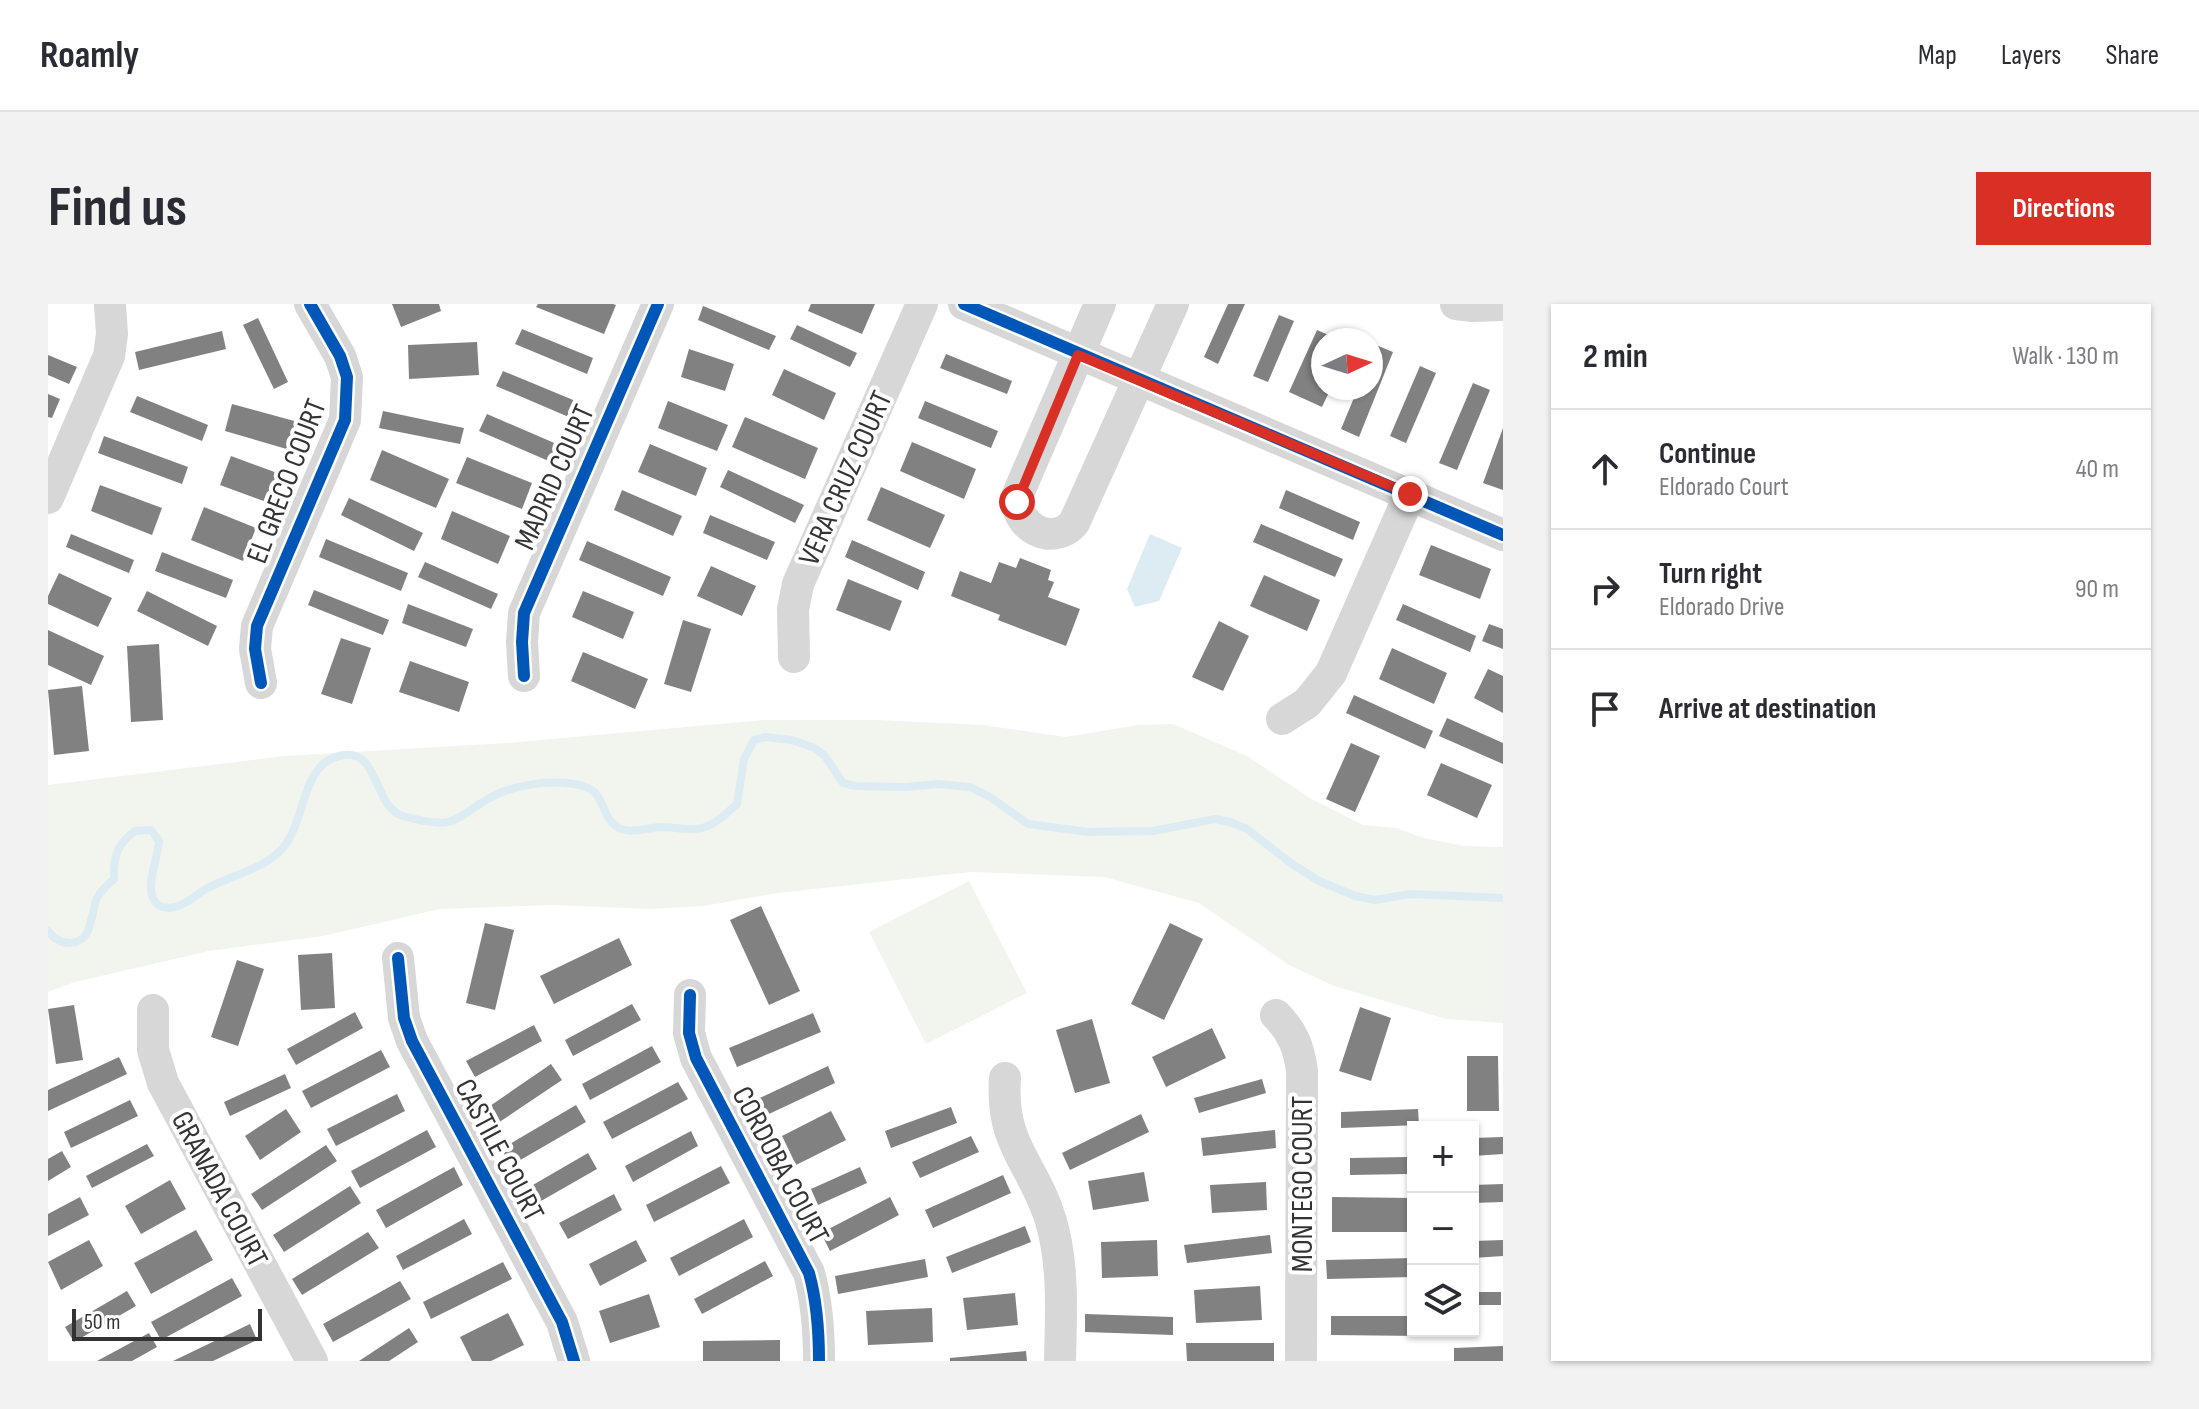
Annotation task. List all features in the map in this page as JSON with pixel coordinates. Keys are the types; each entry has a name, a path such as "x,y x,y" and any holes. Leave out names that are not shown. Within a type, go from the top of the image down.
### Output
{"street":[{"path":"48,498 109,356 112,334 109,304"},
{"name":"EL GRECO COURT","path":"261,683 255,649 257,626 345,420 347,377 340,356 310,304"},
{"name":"MADRID COURT","path":"524,676 524,613 658,304"},
{"name":"VERA CRUZ COURT","path":"794,657 793,609 798,584 922,304"},
{"path":"964,304 1503,535"},
{"path":"1100,304 1018,494 1018,513 1023,521 1039,531 1057,534 1067,531 1074,523 1173,304"},
{"path":"1456,304 1503,305"},
{"path":"1282,719 1307,703 1331,673 1410,494"},
{"name":"CASTILE COURT","path":"398,958 404,1018 412,1041 562,1322 574,1361"},
{"name":"CORDOBA COURT","path":"690,995 689,1033 696,1058 809,1273 816,1297 819,1361"},
{"name":"GRANADA COURT","path":"153,1010 153,1050 163,1083 312,1361"},
{"name":"MONTEGO COURT","path":"1276,1015 1298,1047 1302,1071 1301,1361"},
{"path":"1005,1078 1006,1120 1020,1158 1050,1216 1056,1240 1060,1267 1060,1361"}],"shaded area":[{"path":"1150,534 1182,548 1159,601 1135,607 1127,589"},
{"path":"764,720 877,720 983,725 1066,737 1138,725 1173,724 1247,756 1310,798 1363,825 1396,828 1424,838 1464,846 1503,847 1503,1023 1446,1019 1334,986 1289,965 1199,903 1104,877 971,872 777,893 704,906 649,909 553,905 440,909 323,936 209,951 75,982 48,992 48,785 285,756 507,743"},
{"path":"969,881 1027,993 926,1044 869,932"}],"building":[{"path":"392,304 439,304 441,311 401,327"},
{"path":"538,304 616,305 604,334 536,307"},
{"path":"811,304 875,304 862,334 808,311"},
{"path":"1228,304 1245,304 1218,364 1204,357"},
{"path":"703,306 776,336 769,350 698,320"},
{"path":"1279,315 1294,321 1268,382 1253,376"},
{"path":"258,318 288,382 274,389 243,325"},
{"path":"797,325 857,353 850,367 790,339"},
{"path":"522,329 593,358 587,374 515,344"},
{"path":"222,331 226,349 139,370 135,352"},
{"path":"477,342 479,375 409,379 408,345"},
{"path":"1311,343 1311,400 1325,400 1322,407 1289,392"},
{"path":"1383,348 1393,352 1383,377"},
{"path":"689,349 734,364 725,391 681,377"},
{"path":"946,354 1012,381 1007,394 940,368"},
{"path":"48,355 77,367 69,384 48,375"},
{"path":"1420,366 1436,373 1406,443 1390,436"},
{"path":"784,369 836,393 824,420 772,395"},
{"path":"503,371 578,402 571,418 496,386"},
{"path":"1473,383 1490,390 1457,470 1439,463"},
{"path":"48,394 60,399 52,418 48,417"},
{"path":"137,396 208,425 202,441 130,412"},
{"path":"1353,400 1374,400 1359,437 1341,429"},
{"path":"668,401 728,425 717,451 658,428"},
{"path":"925,401 998,431 991,448 918,418"},
{"path":"232,404 298,422 290,450 225,431"},
{"path":"383,411 464,428 460,444 379,428"},
{"path":"487,414 559,445 551,462 479,431"},
{"path":"745,417 818,448 805,479 732,447"},
{"path":"1503,428 1503,490 1483,483"},
{"path":"104,436 188,467 182,484 98,453"},
{"path":"912,442 976,469 964,499 900,471"},
{"path":"650,444 707,468 696,496 638,472"},
{"path":"382,450 449,479 436,508 370,480"},
{"path":"231,456 280,474 269,503 220,485"},
{"path":"467,457 532,483 522,509 456,483"},
{"path":"728,470 804,505 795,523 720,487"},
{"path":"100,485 162,508 152,535 91,511"},
{"path":"881,487 945,515 930,548 867,520"},
{"path":"622,490 682,516 673,536 614,510"},
{"path":"1286,490 1360,522 1353,540 1279,508"},
{"path":"349,498 423,533 414,551 341,515"},
{"path":"204,507 256,528 243,561 191,540"},
{"path":"452,511 510,536 498,564 441,539"},
{"path":"710,515 775,542 767,560 703,533"},
{"path":"1261,524 1343,559 1335,577 1253,542"},
{"path":"71,534 134,560 129,573 66,547"},
{"path":"326,539 408,573 401,591 319,557"},
{"path":"852,540 925,572 918,590 845,557"},
{"path":"587,541 671,577 663,596 579,560"},
{"path":"1431,545 1491,569 1480,599 1419,575"},
{"path":"162,552 233,580 226,598 155,571"},
{"path":"1020,558 1051,570 1048,580 1054,582 1048,597 1080,609 1066,646 998,620 1000,615 951,596 960,571 991,583 999,562 1016,568"},
{"path":"425,562 498,594 491,609 418,577"},
{"path":"711,566 756,586 742,616 697,596"},
{"path":"59,573 112,598 98,627 48,604 48,596"},
{"path":"1264,575 1320,600 1307,631 1250,606"},
{"path":"848,579 902,601 890,631 836,610"},
{"path":"314,590 389,620 383,635 308,605"},
{"path":"147,591 217,626 208,646 137,611"},
{"path":"583,591 634,612 623,639 572,617"},
{"path":"408,604 473,629 466,647 402,623"},
{"path":"1403,604 1476,636 1470,652 1396,620"},
{"path":"683,620 711,629 691,692 664,684"},
{"path":"1219,621 1249,636 1223,691 1192,677"},
{"path":"1489,624 1503,629 1503,649 1482,641"},
{"path":"48,630 104,656 91,685 48,665"},
{"path":"341,638 371,648 352,704 321,694"},
{"path":"159,644 163,720 131,722 127,646"},
{"path":"1392,648 1447,673 1434,704 1379,679"},
{"path":"583,652 648,679 635,709 571,681"},
{"path":"410,661 469,682 459,712 399,692"},
{"path":"1488,669 1503,676 1503,713 1474,698"},
{"path":"82,686 89,751 54,755 48,690"},
{"path":"1354,695 1433,731 1425,749 1346,713"},
{"path":"1447,718 1503,743 1503,764 1439,736"},
{"path":"1351,743 1380,756 1355,812 1326,799"},
{"path":"1441,763 1492,785 1477,818 1427,795"},
{"path":"761,906 800,991 769,1005 730,920"},
{"path":"485,923 514,930 495,1010 466,1003"},
{"path":"1170,923 1203,939 1164,1020 1131,1004"},
{"path":"619,938 632,965 554,1004 540,976"},
{"path":"332,953 335,1008 301,1010 298,955"},
{"path":"237,960 264,969 238,1046 211,1037"},
{"path":"632,1004 641,1020 573,1056 565,1040"},
{"path":"74,1005 83,1060 56,1064 48,1009"},
{"path":"1360,1007 1391,1018 1371,1081 1339,1071"},
{"path":"355,1012 363,1028 296,1065 287,1049"},
{"path":"813,1013 821,1032 737,1067 729,1048"},
{"path":"1092,1019 1110,1083 1075,1093 1056,1030"},
{"path":"534,1025 542,1041 475,1077 466,1061"},
{"path":"1212,1028 1226,1058 1166,1087 1152,1057"},
{"path":"652,1046 661,1062 590,1100 582,1084"},
{"path":"381,1050 390,1067 311,1108 302,1091"},
{"path":"1467,1056 1498,1056 1499,1111 1467,1111"},
{"path":"119,1057 127,1074 48,1111 48,1090"},
{"path":"551,1064 562,1080 498,1123 487,1108"},
{"path":"828,1066 835,1083 754,1121 747,1104"},
{"path":"285,1074 291,1088 230,1116 224,1102"},
{"path":"1262,1079 1266,1093 1199,1113 1194,1098"},
{"path":"678,1082 688,1099 612,1139 603,1122"},
{"path":"397,1094 405,1111 336,1146 327,1129"},
{"path":"130,1100 138,1116 71,1148 64,1132"},
{"path":"576,1105 586,1122 510,1166 501,1149"},
{"path":"951,1107 957,1123 891,1148 885,1131"},
{"path":"286,1109 301,1132 260,1160 245,1136"},
{"path":"1418,1109 1419,1121 1407,1121 1407,1125 1341,1128 1341,1112"},
{"path":"831,1111 846,1140 796,1165 782,1136"},
{"path":"1141,1114 1149,1132 1070,1170 1062,1153"},
{"path":"427,1130 436,1147 360,1188 351,1171"},
{"path":"1275,1130 1276,1148 1203,1156 1201,1138"},
{"path":"691,1131 698,1146 633,1182 625,1166"},
{"path":"971,1136 979,1152 920,1178 912,1162"},
{"path":"1503,1137 1503,1154 1479,1156 1479,1138"},
{"path":"147,1144 154,1156 92,1188 86,1176"},
{"path":"326,1145 337,1161 262,1210 251,1194"},
{"path":"62,1151 71,1167 48,1181 48,1159"},
{"path":"588,1153 597,1169 534,1205 526,1189"},
{"path":"1407,1157 1407,1174 1350,1175 1350,1158"},
{"path":"721,1166 730,1183 654,1222 646,1205"},
{"path":"454,1167 463,1185 386,1228 376,1210"},
{"path":"860,1167 867,1183 818,1205 811,1189"},
{"path":"1144,1172 1149,1201 1093,1210 1088,1181"},
{"path":"1003,1175 1011,1193 933,1228 925,1210"},
{"path":"170,1180 186,1209 141,1234 125,1206"},
{"path":"1266,1182 1267,1210 1212,1213 1210,1185"},
{"path":"1503,1184 1503,1202 1479,1203 1479,1185"},
{"path":"350,1186 361,1203 284,1252 273,1235"},
{"path":"614,1194 622,1210 568,1239 559,1223"},
{"path":"80,1197 89,1215 48,1236 48,1214"},
{"path":"890,1197 899,1215 830,1251 821,1233"},
{"path":"1332,1197 1407,1198 1407,1232 1332,1232"},
{"path":"464,1219 472,1234 403,1270 396,1256"},
{"path":"744,1219 753,1237 679,1276 670,1258"},
{"path":"1025,1226 1031,1242 952,1273 946,1257"},
{"path":"196,1230 213,1260 151,1294 134,1263"},
{"path":"368,1232 379,1248 302,1295 292,1279"},
{"path":"1270,1235 1272,1253 1187,1263 1184,1245"},
{"path":"89,1240 103,1266 61,1290 48,1262"},
{"path":"636,1240 647,1261 600,1286 589,1264"},
{"path":"1157,1240 1158,1276 1102,1278 1101,1242"},
{"path":"1503,1240 1503,1256 1479,1258 1479,1241"},
{"path":"1407,1258 1407,1277 1327,1279 1326,1260"},
{"path":"925,1259 928,1277 838,1294 835,1276"},
{"path":"765,1261 773,1276 702,1314 694,1299"},
{"path":"503,1262 512,1279 431,1319 423,1302"},
{"path":"232,1278 242,1296 161,1340 151,1322"},
{"path":"400,1281 411,1299 333,1342 323,1324"},
{"path":"1260,1286 1262,1320 1196,1323 1194,1290"},
{"path":"127,1291 136,1306 74,1342 65,1327"},
{"path":"1479,1292 1501,1292 1501,1305 1479,1305"},
{"path":"1015,1293 1018,1325 967,1330 963,1298"},
{"path":"649,1294 660,1327 610,1343 599,1311"},
{"path":"932,1308 933,1342 868,1345 866,1311"},
{"path":"508,1313 524,1345 491,1361 472,1361 460,1337"},
{"path":"1085,1314 1173,1317 1173,1335 1085,1332"},
{"path":"1331,1316 1407,1316 1407,1336 1331,1335"},
{"path":"250,1324 257,1340 213,1361 173,1361"},
{"path":"409,1328 418,1342 389,1361 359,1361"},
{"path":"149,1333 157,1347 132,1361 97,1361"},
{"path":"780,1340 780,1361 703,1361 703,1341"},
{"path":"1186,1343 1274,1343 1274,1361 1187,1361"},
{"path":"1503,1346 1503,1361 1454,1361 1454,1348"},
{"path":"1026,1351 1027,1361 950,1361 950,1358"}],"waterway":[{"path":"48,931 62,942 77,942 83,938 97,898 114,879 117,852 135,831 151,830 159,841 151,889 153,899 162,907 180,906 206,889 261,865 288,841 318,769 339,756 352,755 361,759 390,807 408,818 447,822 517,787 563,783 593,791 612,823 623,830 660,827 692,829 712,824 737,804 744,759 754,740 766,737 792,740 815,748 825,756 843,783 855,786 938,784 970,787 1028,824 1088,832 1153,831 1215,819 1230,822 1247,829 1319,881 1355,896 1375,900 1410,894 1503,898"}],"cycle path":[{"path":"261,683 255,649 257,626 345,420 347,377 340,356 310,304"},
{"path":"524,676 524,613 658,304"},
{"path":"964,304 1503,535"},
{"path":"398,958 404,1018 412,1041 562,1322 574,1361"},
{"path":"690,995 689,1033 696,1058 809,1273 817,1316 819,1361"}],"route":[{"path":"1017,502 1078,355 1410,494"}]}
